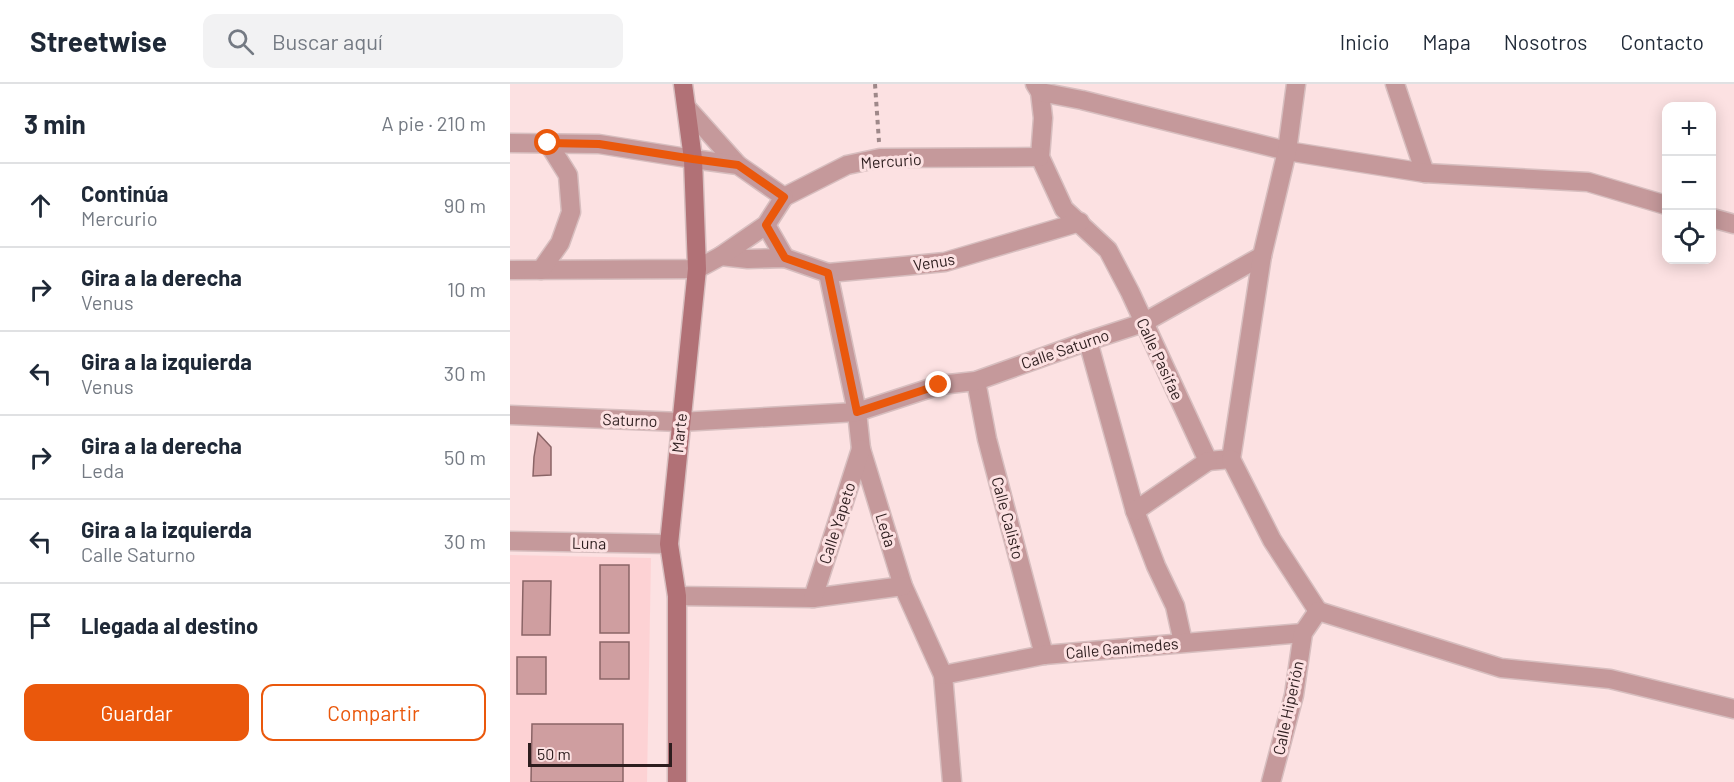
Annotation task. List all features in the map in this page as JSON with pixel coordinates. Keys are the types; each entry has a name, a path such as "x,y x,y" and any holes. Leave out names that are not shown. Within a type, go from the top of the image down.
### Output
{"street":[{"name":"Marte","path":"676,782 676,596 669,544 697,269 693,159 683,84"},
{"path":"1296,84 1287,151 1262,256 1231,459 1272,540 1318,611 1501,668 1610,679 1734,709"},
{"path":"1395,84 1425,173"},
{"path":"1038,88 1287,151 1425,173 1588,182 1662,204"},
{"name":"Calle Pasifae","path":"1038,88 1043,118 1040,157 1064,209 1108,250 1130,292 1208,461"},
{"path":"510,270 697,269 722,256 766,225 784,197 738,165 687,108"},
{"path":"510,143 599,144 738,165"},
{"path":"541,270 560,243 571,212 568,175 548,143"},
{"name":"Mercurio","path":"784,197 847,165 880,158 1040,157"},
{"path":"1716,219 1734,224"},
{"name":"Venus","path":"722,256 748,259 785,258 828,273 945,262 1080,222"},
{"path":"766,225 785,258"},
{"name":"Calle Saturno","path":"857,412 939,385 976,381 1143,323 1262,256"},
{"name":"Leda","path":"828,273 857,412 861,449 903,586 943,675 952,782"},
{"path":"1088,341 1135,512 1156,566 1175,606 1183,642"},
{"name":"Calle Calisto","path":"976,381 987,439 1044,655"},
{"name":"Saturno","path":"510,415 680,422 857,412"},
{"name":"Calle Yapeto","path":"813,598 861,449"},
{"path":"1135,512 1208,461 1231,459"},
{"name":"Luna","path":"510,541 669,544"},
{"path":"676,596 813,598 903,586"},
{"path":"1303,633 1318,611"},
{"name":"Calle Ganímedes","path":"943,675 1044,655 1303,633"},
{"name":"Calle Hiperión","path":"1271,782 1294,695 1303,633"}],"path":[{"path":"875,84 880,158"}],"shaded area":[{"path":"510,555 651,558 647,782 510,782"}],"building":[{"path":"538,433 551,447 551,475 533,476"},
{"path":"600,565 629,565 629,633 600,633"},
{"path":"523,581 551,581 550,635 522,635"},
{"path":"600,642 629,642 629,679 600,679"},
{"path":"517,657 546,657 546,694 517,694"},
{"path":"532,724 623,724 623,782 531,782"}],"route":[{"path":"548,143 599,144 738,165 784,197 766,225 785,258 828,273 857,412 939,385"}]}
